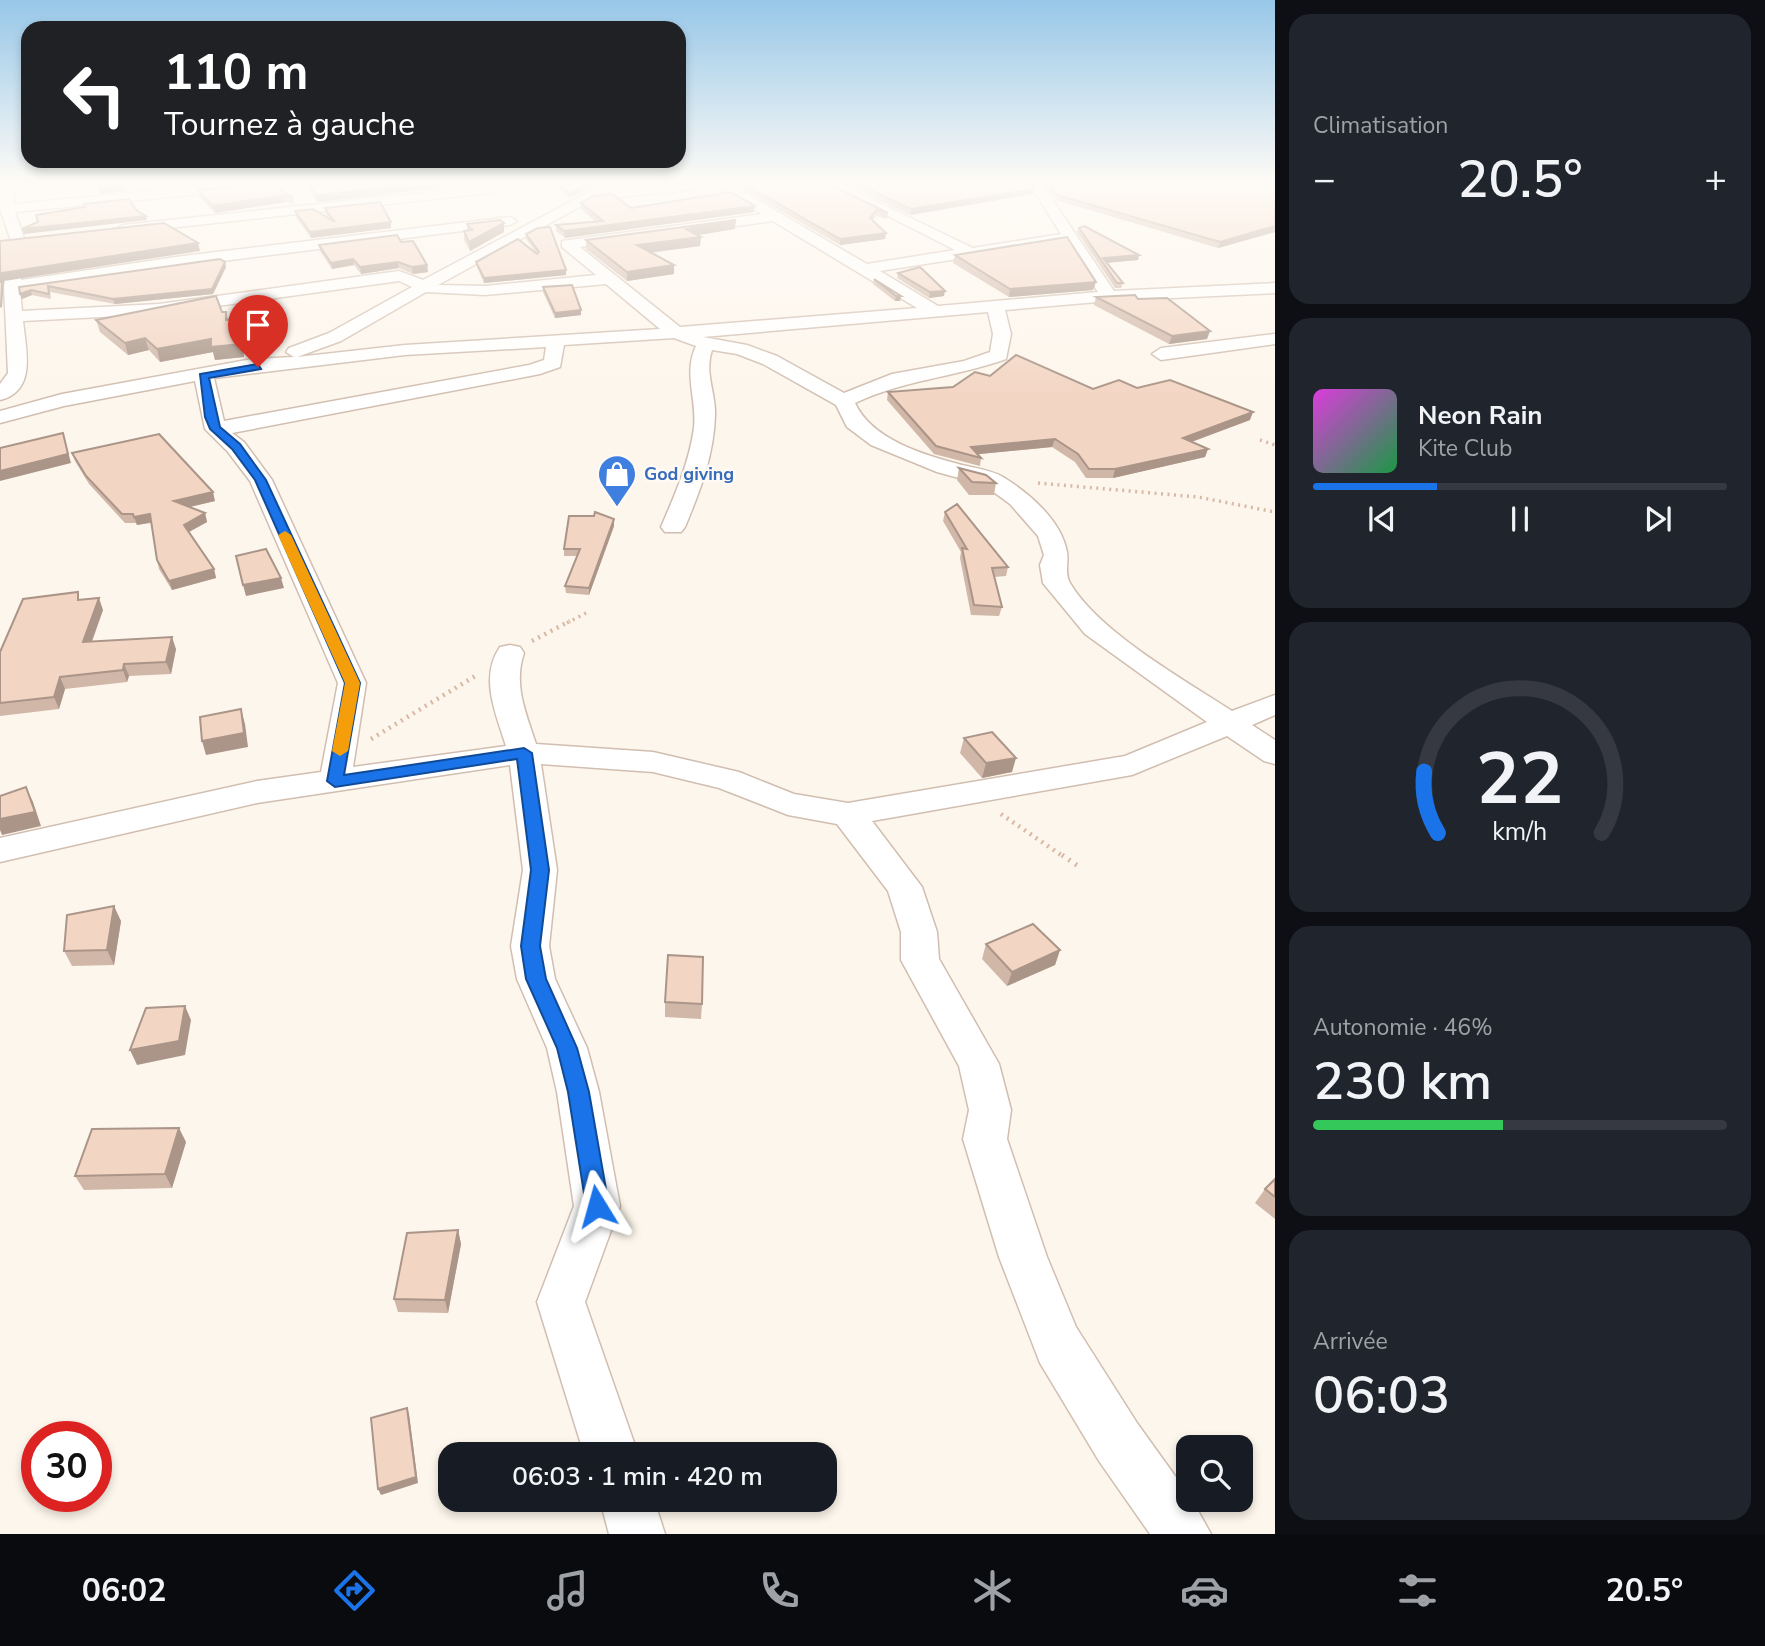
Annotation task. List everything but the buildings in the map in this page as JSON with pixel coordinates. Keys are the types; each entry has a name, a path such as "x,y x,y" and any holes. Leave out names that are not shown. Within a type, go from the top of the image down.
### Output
{"street":[{"path":"0,394 18,378 12,286 21,255"},
{"path":"12,286 234,255"},
{"path":"0,408 204,376 278,358 335,337 472,255"},
{"path":"579,255 676,333 706,344 741,349 770,360 845,402 854,423 878,441 945,467 992,480 1036,516 1050,536 1056,555 1053,565 1056,583 1095,628 1150,670 1275,754"},
{"path":"839,255 935,310"},
{"path":"865,269 954,255"},
{"path":"1082,255 1109,296"},
{"path":"13,316 78,318 147,312 399,276 423,286 477,290 608,279"},
{"path":"233,370 405,350 676,333 1109,296 1275,288"},
{"path":"1227,291 1263,306"},
{"path":"845,402 899,378 968,366 999,355 1002,334 996,307"},
{"path":"618,337 656,318"},
{"path":"1161,354 1275,339"},
{"path":"215,429 304,415 533,370 553,363 556,341"},
{"path":"673,527 697,472 705,412 697,367 706,344"},
{"path":"204,376 215,429 236,447 261,480 352,683 337,769"},
{"path":"0,417 62,400"},
{"path":"510,653 505,670 507,702 524,753 540,870 530,946 536,979 567,1048 578,1092 597,1206 561,1302 607,1442"},
{"path":"0,850 257,792 337,769 524,753 653,762 728,779 788,804 848,814 1132,765 1275,704"},
{"path":"848,814 904,887 919,932 920,960 979,1064 990,1110 985,1139 991,1161 1023,1257 1058,1345 1118,1442 1183,1534"},
{"path":"631,1512 637,1534"}],"path":[{"path":"1260,440 1275,445"},
{"path":"992,480 1198,497 1275,512"},
{"path":"337,769 510,653 588,612"},
{"path":"968,792 1078,866"}],"slow traffic":[{"path":"285,535 352,683 340,751"}],"place":[{"name":"God giving","path":"617,508"}],"route":[{"path":"258,367 204,376 210,417 215,429 236,447 261,480 352,683 335,781 524,753 540,870 530,946 536,979 567,1048 578,1092 597,1206"}]}
